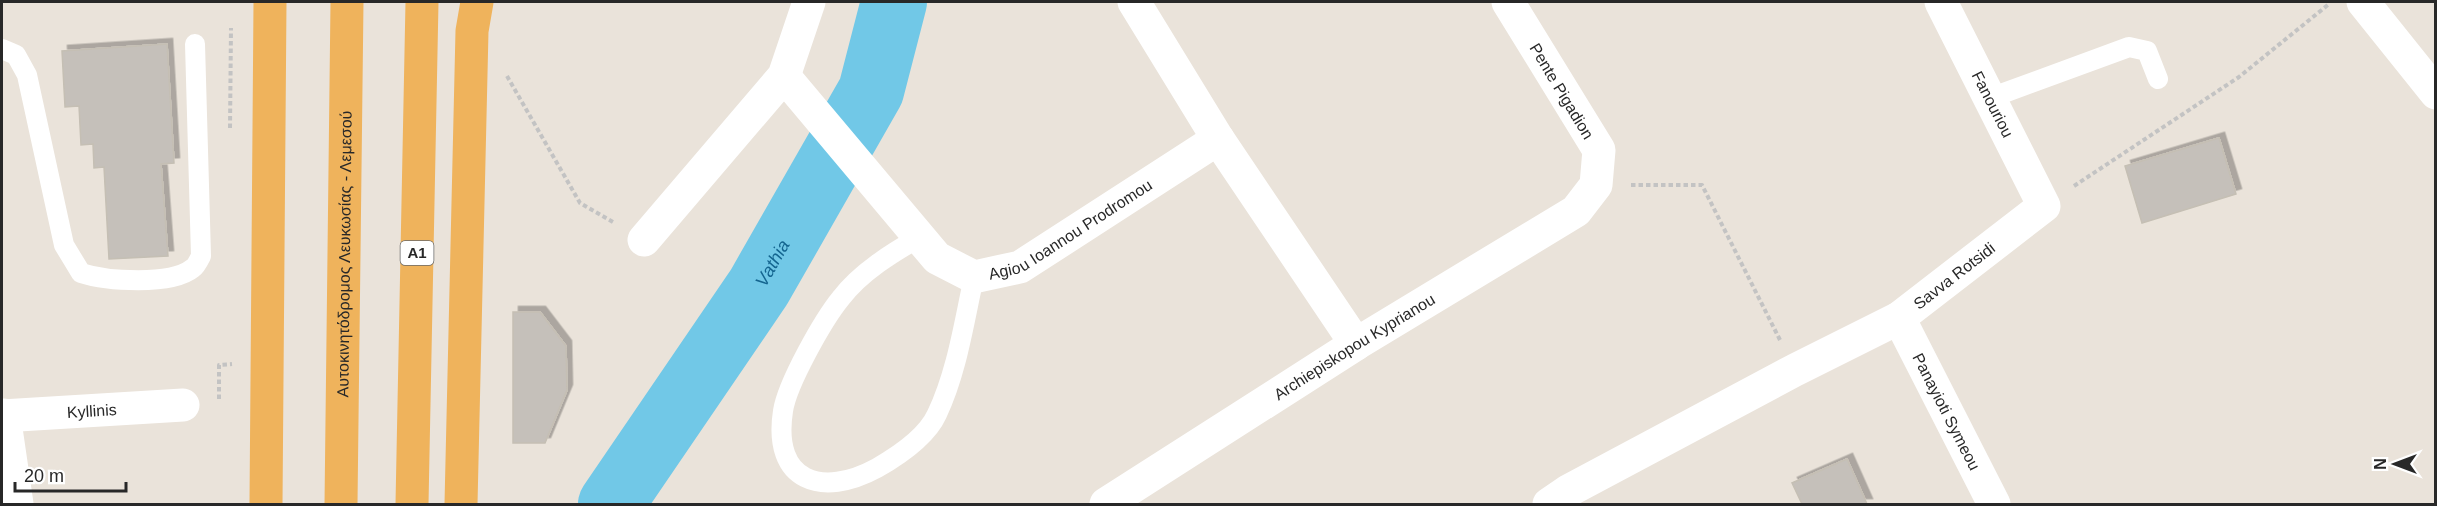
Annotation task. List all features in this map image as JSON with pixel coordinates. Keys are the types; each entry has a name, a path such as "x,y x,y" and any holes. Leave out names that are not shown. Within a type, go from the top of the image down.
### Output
{"highway":[{"path":"266,504 270,2"},
{"name":"Αυτοκινητόδρομος Λευκωσίας - Λεμεσού","path":"341,504 347,2"},
{"name":"A1","path":"412,504 422,2"},
{"path":"461,504 471,31 477,2"}],"street":[{"path":"644,240 784,76 808,2"},
{"path":"1134,2 1218,139 1356,344"},
{"name":"Pente Pigadion","path":"1508,2 1599,150 1596,185"},
{"name":"Fanouriou","path":"1941,2 2044,206"},
{"path":"2362,2 2436,93"},
{"name":"Agiou Ioannou Prodromou","path":"784,76 822,124 937,258 974,277 1020,267 1218,139"},
{"name":"Archiepiskopou Kyprianou","path":"1107,504 1356,344 1576,211 1596,185"},
{"name":"Savva Rotsidi","path":"1565,500 1795,370 1899,318 2044,206"},
{"name":"Panayioti Symeou","path":"1899,318 1994,504"},
{"name":"Kyllinis","path":"3,415 183,405"},
{"path":"3,415 17,504"}],"lane":[{"path":"2,49 16,55 27,75 64,245 81,273 100,279 157,279 194,268 201,256 195,44"},
{"path":"1990,98 2129,46 2147,51 2158,79"},
{"path":"920,237 891,254 841,297 811,344 783,409 781,434 788,459 798,474 815,483 836,483 863,475 889,461 917,439 937,416 950,380 974,277"}],"path":[{"path":"2044,206 2239,77 2331,2"},
{"path":"505,72 580,202 644,240"},
{"path":"1596,185 1702,185 1795,370"}],"building":[{"path":"167,44 174,163 161,164 168,256 109,259 104,167 94,168 93,144 81,145 79,106 65,107 62,51"},
{"path":"2219,138 2236,194 2142,223 2125,166"},
{"path":"513,312 540,312 566,346 567,390 545,443 513,443"},
{"path":"1847,459 1867,504 1802,504 1792,483"}],"waterway":[{"name":"Vathia","path":"611,504 759,287 871,91 894,2"}]}
